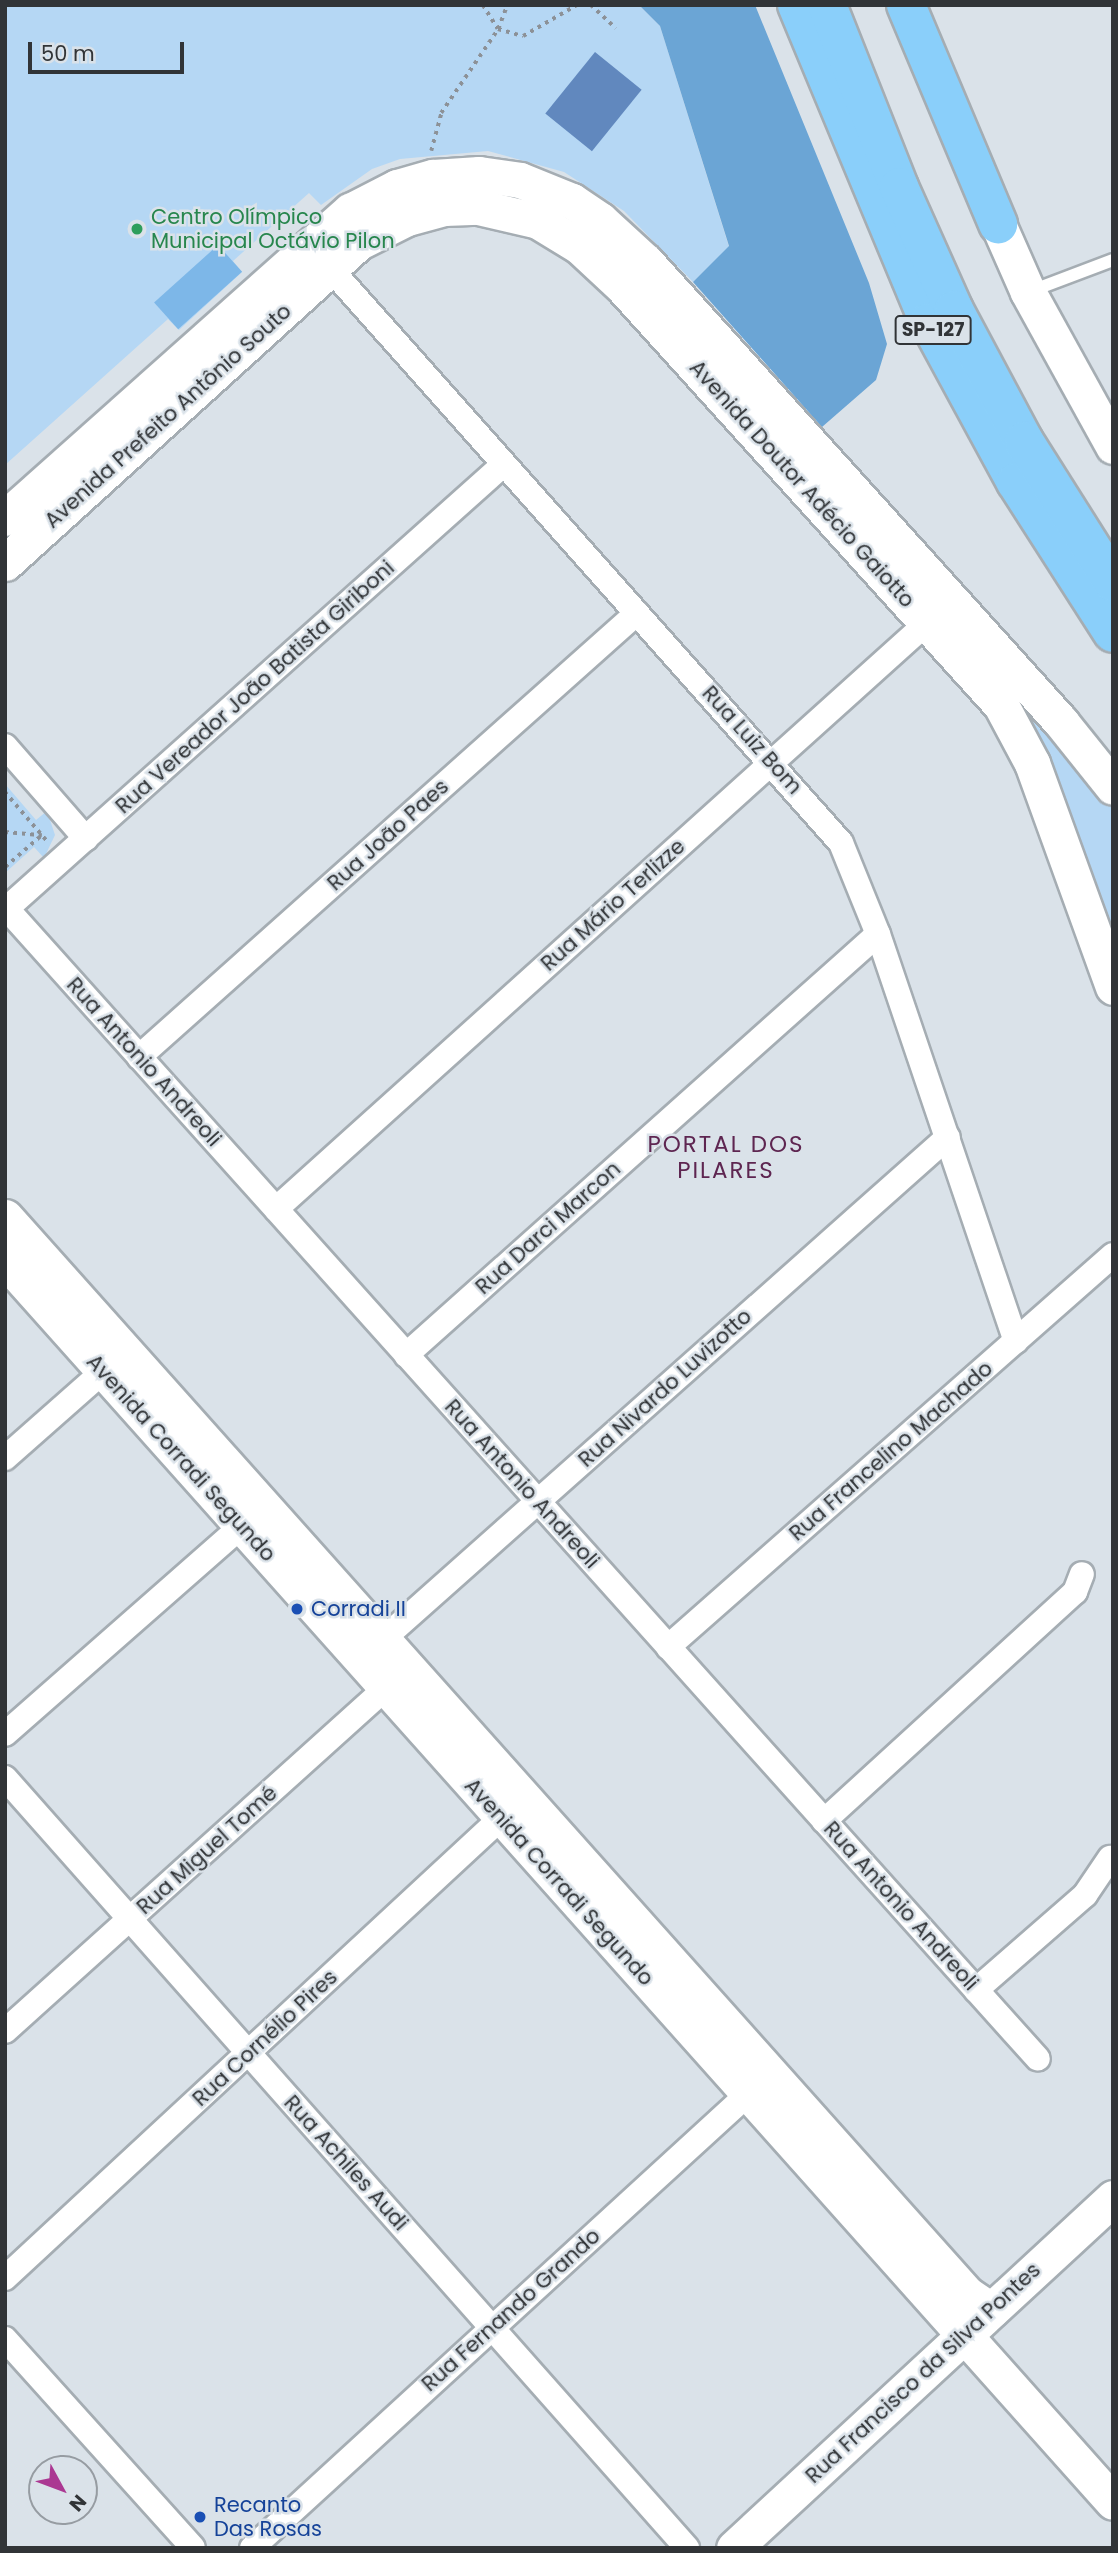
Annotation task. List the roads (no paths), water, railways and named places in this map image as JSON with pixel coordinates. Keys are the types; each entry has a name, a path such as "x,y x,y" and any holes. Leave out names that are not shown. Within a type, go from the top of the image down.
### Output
{"highway":[{"name":"SP-127","path":"797,5 898,253 947,358 1016,482 1113,632"},
{"name":"SP-127","path":"828,5 899,187 954,310 1024,441 1113,582"},
{"path":"906,5 998,224"}],"street":[{"name":"Avenida Doutor Adécio Gaiotto","path":"320,257 350,211 397,187 433,177 480,174 520,180 551,191 600,219 646,262 939,612 980,679 1021,736 1113,987"},
{"name":"Avenida Doutor Adécio Gaiotto","path":"320,257 375,233 444,208 512,212 555,230 622,286 939,612 1061,722 1113,787"},
{"path":"998,224 1028,292 1113,446"},
{"name":"Rua Luiz Bom","path":"320,257 841,843 878,934 1016,1341"},
{"name":"Avenida Prefeito Antônio Souto","path":"5,518 320,257"},
{"name":"Avenida Prefeito Antônio Souto","path":"5,563 320,257"},
{"name":"Rua Vereador João Batista Giriboni","path":"6,910 504,464"},
{"name":"Rua Mário Terlizze","path":"276,1209 939,612"},
{"name":"Rua João Paes","path":"139,1057 638,613"},
{"path":"5,746 86,839"},
{"name":"Rua Antonio Andreoli","path":"6,910 1038,2059"},
{"name":"Rua Darci Marcon","path":"407,1355 878,934"},
{"name":"Rua Nivardo Luvizotto","path":"382,1640 948,1137"},
{"name":"Avenida Corradi Segundo","path":"5,1217 115,1361 759,2084 963,2336 1113,2502"},
{"name":"Rua Francelino Machado","path":"668,1647 1113,1255"},
{"name":"Avenida Corradi Segundo","path":"5,1260 115,1361"},
{"path":"5,1458 115,1361"},
{"path":"5,1734 252,1517"},
{"name":"Avenida Corradi Segundo","path":"252,1517 382,1640 397,1679"},
{"path":"824,1821 1075,1592 1082,1574"},
{"name":"Rua Miguel Tomé","path":"5,2031 397,1679"},
{"name":"Rua Achiles Audi","path":"5,1778 687,2548"},
{"name":"Rua Cornélio Pires","path":"5,2278 513,1808"},
{"path":"976,1990 1085,1895 1110,1858"},
{"name":"Avenida Corradi Segundo","path":"759,2084 967,2294 993,2308"},
{"name":"Rua Fernando Grando","path":"251,2548 759,2084"},
{"name":"Rua Francisco da Silva Pontes","path":"734,2548 1113,2198"},
{"path":"989,2364 986,2332 993,2308"},
{"path":"5,2339 193,2548"}],"lane":[{"path":"1028,292 1113,260"}],"place":[{"name":"Centro Olímpico Municipal Octávio Pilon","path":"137,229"},
{"name":"Corradi II","path":"297,1609"},
{"name":"Recanto Das Rosas","path":"200,2517"}],"district":[{"name":"PORTAL DOS PILARES","path":"726,1157"}]}
